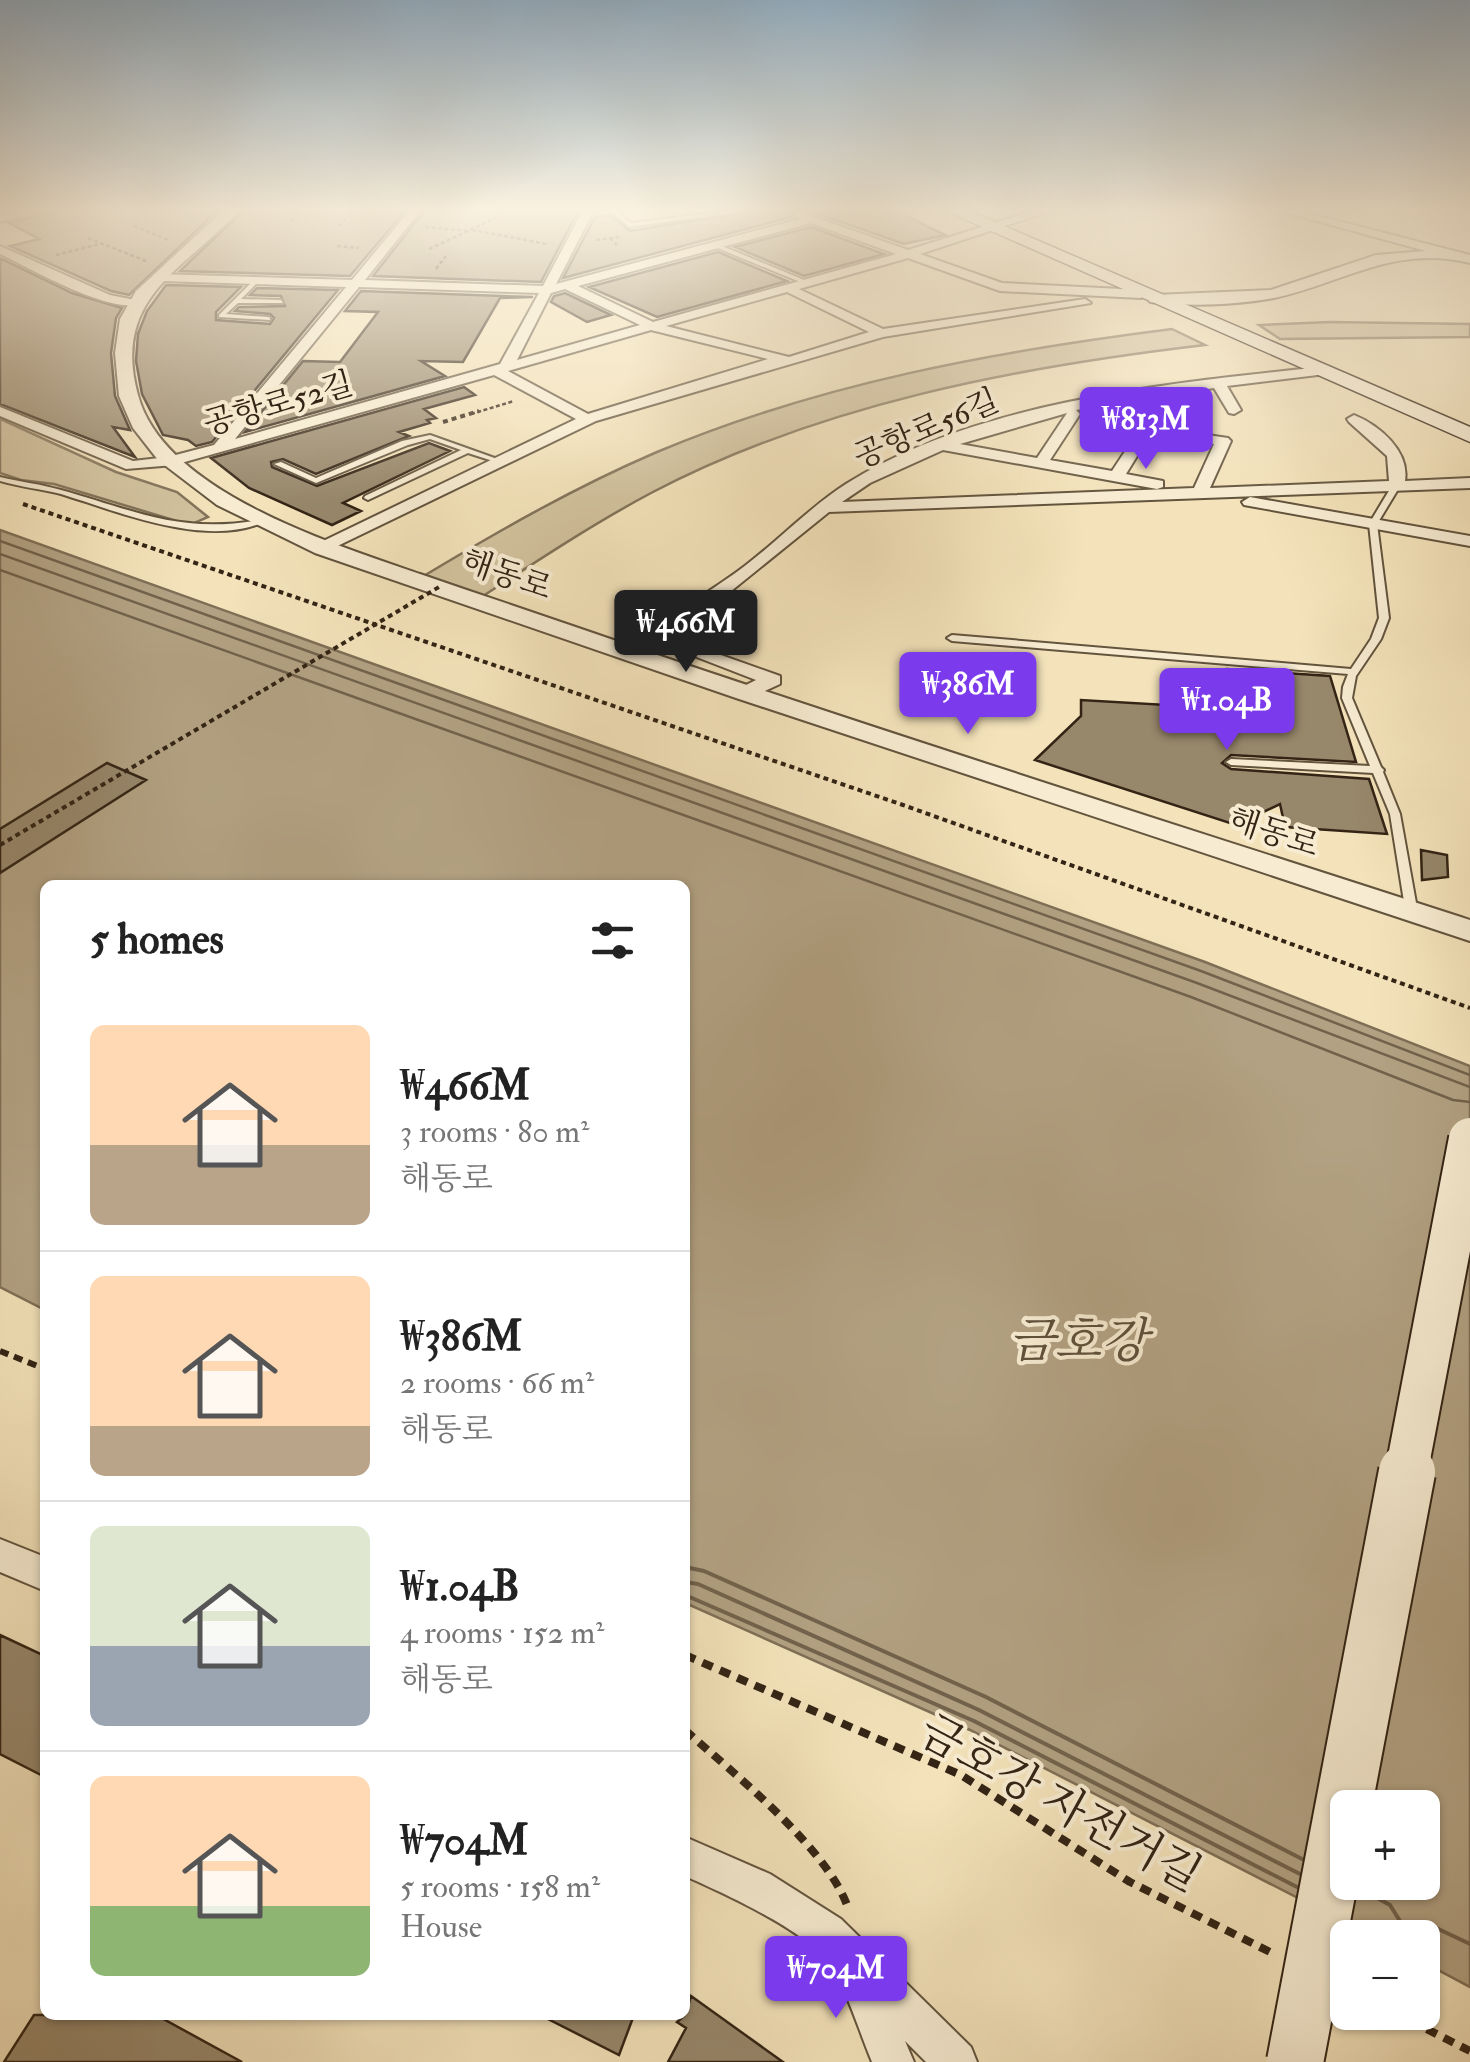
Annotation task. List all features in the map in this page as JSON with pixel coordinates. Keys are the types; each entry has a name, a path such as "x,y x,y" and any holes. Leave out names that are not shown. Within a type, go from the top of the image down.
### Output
{"main road":[{"path":"1171,306 1464,435"},
{"path":"1295,2062 1470,1139"}],"street":[{"name":"해동로","path":"135,306 124,342 123,385 140,422 169,462 260,522 324,548 745,693 1470,932"},
{"path":"220,447 336,306"},
{"path":"538,306 502,368 588,420"},
{"path":"611,306 654,326 725,348 792,361"},
{"name":"공항로52길","path":"0,412 132,466 169,462 724,306"},
{"path":"826,306 880,332"},
{"path":"324,548 588,420 880,332 1057,306"},
{"name":"공항로56길","path":"745,693 774,680 660,639 764,560 824,507 862,482 940,445 1007,421 1169,387 1321,372"},
{"path":"1218,382 1234,410"},
{"path":"1041,463 1072,414"},
{"path":"1354,418 1399,460 1402,472 1396,486"},
{"path":"1116,476 1146,430 1222,441 1200,492"},
{"path":"940,445 1470,541"},
{"path":"824,507 1470,483"},
{"path":"0,1554 40,1572"},
{"path":"690,1858 756,1888 828,1933 956,2062"},
{"path":"845,1951 892,2062"}],"lane":[{"path":"233,306 221,316 268,319"},
{"path":"278,464 316,481 405,443 430,438 500,461"},
{"path":"368,498 467,450"},
{"path":"0,479 177,527 229,530 260,522"},
{"path":"1396,486 1373,524 1384,618 1382,633 1355,672 1347,687 1347,698 1395,814 1412,914"},
{"path":"952,638 1355,672"},
{"path":"1231,762 1379,770"}],"path":[{"path":"438,423 540,394"},
{"path":"18,503 903,806 1470,1008"},
{"path":"0,844 439,587"},
{"path":"0,1351 40,1367"},
{"name":"금호강 자전거길","path":"690,1657 961,1775 1130,1882 1280,1957"},
{"path":"690,1735 826,1867 848,1898 845,1951"},
{"path":"1429,2030 1470,2050"}],"shaded area":[{"path":"1470,324 1470,337 1280,339 1259,325"},
{"path":"1172,329 1205,345 992,378 851,413 783,435 651,493 477,600 417,580 535,512 626,466 782,407 975,359"},
{"path":"0,419 116,472 177,492 208,517 190,525 54,484 0,473"}],"water":[{"name":"금호강","path":"0,530 1205,962 1470,1066 1470,1987 1440,1971 1440,1920 1341,1920 970,1730 690,1605 690,880 40,880 40,1307 0,1287"}],"building":[{"path":"0,306 122,308 116,318 111,353 115,396 130,430 113,427 135,457 0,404"},
{"path":"150,306 222,306 216,312 216,320 270,324 274,318 270,314 235,311 239,307 325,306 212,442 196,446 188,440 163,435 142,394 136,361 138,334"},
{"path":"349,306 495,306 463,362 421,361 445,376 245,432 303,361 340,362 378,312 345,311"},
{"path":"559,306 593,306 611,315 587,322"},
{"path":"633,306 696,306 657,317"},
{"path":"464,387 475,395 424,409 436,418 399,432 409,436 316,474 283,459 271,462 272,467 317,486 429,443 450,451 343,503 361,511 332,525 249,488 211,458"},
{"path":"1227,669 1330,676 1356,762 1231,755 1222,763 1231,769 1369,779 1387,834 1285,827 1280,804 1236,825 1035,760 1081,716 1081,700 1235,709"},
{"path":"107,763 146,780 0,873 0,829"},
{"path":"1421,850 1447,855 1448,877 1422,880"},
{"path":"0,1635 40,1654 40,1774 0,1754"},
{"path":"691,1996 783,2062 668,2062 686,2028 677,2022 690,2020"},
{"path":"34,2015 40,2015 40,2020 165,2020 242,2062 4,2062"},
{"path":"550,2020 632,2020 619,2055"}]}
